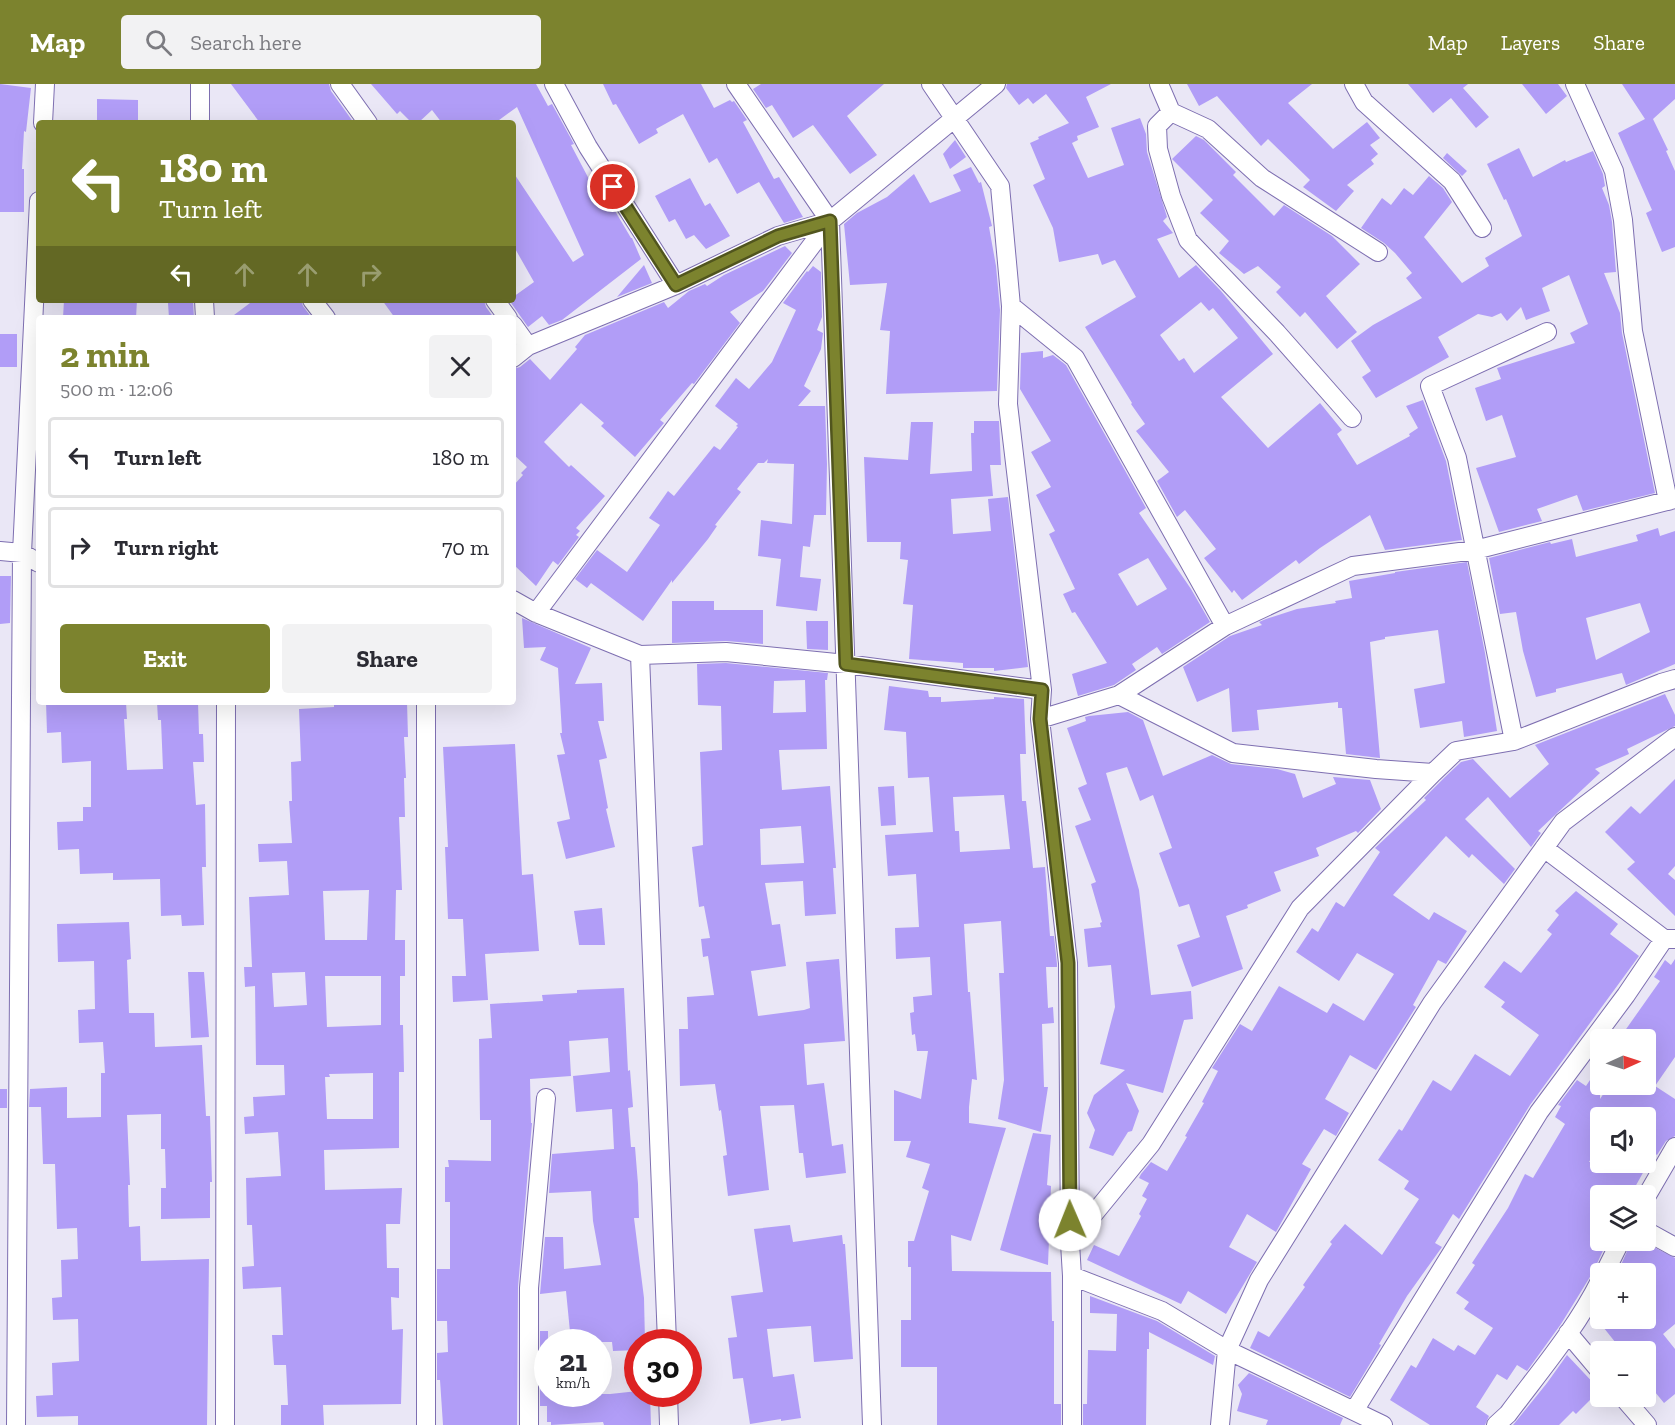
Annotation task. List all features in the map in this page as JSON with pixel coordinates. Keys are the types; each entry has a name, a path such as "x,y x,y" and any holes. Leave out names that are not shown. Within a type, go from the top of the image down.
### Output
{"street":[{"path":"43,120 45,84"},
{"path":"200,84 200,120"},
{"path":"340,84 366,120"},
{"path":"554,84 588,147 676,285"},
{"path":"736,84 830,221 872,1425"},
{"path":"931,84 999,186 1011,306 1008,404 1042,690 1040,719 1068,963 1072,1425"},
{"path":"536,613 830,221 996,84"},
{"path":"1159,84 1171,112 1208,129 1262,178 1378,252"},
{"path":"1354,84 1364,102 1452,181 1482,228"},
{"path":"1040,719 1119,695 1225,626 1353,566 1475,550 1672,500 1633,331 1623,220 1614,171 1575,84"},
{"path":"1171,112 1157,126 1158,149 1171,196 1188,240 1277,333 1352,418"},
{"path":"516,356 528,346 676,285 778,236 830,221"},
{"path":"16,1425 22,553 36,263"},
{"path":"314,303 324,315"},
{"path":"1011,306 1075,358 1225,626"},
{"path":"516,329 528,346"},
{"path":"1514,741 1457,458 1430,386 1547,332"},
{"path":"0,551 22,553 36,561"},
{"path":"516,602 536,613 640,655 726,652 846,664 1042,690"},
{"path":"640,655 666,1329"},
{"path":"1070,1243 1151,1144 1300,908 1456,751 1514,741 1661,682 1675,680"},
{"path":"1119,695 1233,753 1433,773"},
{"path":"225,1425 226,705"},
{"path":"426,705 426,1425"},
{"path":"1220,1425 1227,1350 1259,1280 1432,1003 1563,822 1675,737"},
{"path":"1354,1411 1539,1112 1670,939 1544,848"},
{"path":"529,1425 529,1288 546,1098"},
{"path":"1653,1185 1675,1147"},
{"path":"1656,1237 1675,1247"},
{"path":"1072,1276 1162,1311 1227,1350 1383,1425"},
{"path":"1496,1425 1508,1414 1590,1300"},
{"path":"1568,1333 1590,1359"},
{"path":"668,1407 669,1425"},
{"path":"1631,1407 1647,1425"}],"building":[{"path":"0,84 31,88 26,132 24,131 22,169 24,169 24,212 0,212"},
{"path":"231,84 329,84 331,91 352,120 258,120"},
{"path":"371,84 536,84 548,106 552,104 601,202 608,199 632,238 641,259 562,320 549,325 542,316 528,327 511,303 516,303 516,295 534,282 516,250 516,176 573,262 584,255 517,107 499,120 440,120 432,110 421,120 409,120 400,111 397,114"},
{"path":"603,84 701,84 714,108 730,100 734,101 747,120 743,122 774,179 779,177 803,217 784,223 759,182 737,194 717,158 709,163 683,114 656,129 658,133 639,144 616,104 613,105"},
{"path":"761,84 884,84 847,116 877,155 850,174 813,125 793,138 772,105 766,108 753,89"},
{"path":"1007,84 1111,84 1086,97 1099,127 1077,136 1078,140 1072,143 1088,178 1124,165 1111,128 1140,118 1146,134 1147,152 1167,217 1163,221 1173,233 1157,239 1179,278 1196,265 1221,291 1273,354 1221,397 1268,448 1320,403 1342,430 1337,434 1357,465 1410,436 1409,434 1418,428 1406,406 1423,400 1446,461 1462,540 1385,550 1370,515 1299,564 1296,560 1242,600 1234,590 1232,593 1204,558 1216,549 1185,510 1177,517 1157,481 1169,472 1136,431 1145,424 1085,327 1136,297 1115,260 1102,265 1098,254 1059,262 1053,228 1033,185 1045,179 1030,143 1069,123 1046,94 1033,104 1028,98 1019,105 1006,88","holes":["1201,302 1209,311 1213,308 1238,338 1194,373 1184,358 1179,361 1160,335"]},
{"path":"1187,84 1312,84 1288,103 1333,149 1367,122 1380,138 1370,145 1378,154 1371,160 1374,164 1347,185 1354,191 1336,211 1303,187 1310,180 1268,139 1261,146 1217,96 1199,106"},
{"path":"1408,84 1468,84 1463,88 1489,117 1476,128 1451,98 1433,113"},
{"path":"1522,84 1558,84 1567,96 1546,114"},
{"path":"1622,84 1675,84 1675,99 1653,119 1675,171 1675,247 1662,252 1646,213 1652,210 1618,133 1645,119"},
{"path":"97,99 138,100 138,120 97,120"},
{"path":"1196,136 1204,140 1236,172 1233,175 1274,216 1284,205 1332,236 1360,264 1326,296 1357,332 1337,349 1305,312 1300,317 1276,292 1281,287 1258,266 1244,274 1219,253 1229,241 1200,213 1213,200 1172,159"},
{"path":"955,140 966,157 950,169 943,154"},
{"path":"1519,148 1533,177 1565,160 1566,162 1593,151 1603,174 1605,186 1602,188 1609,205 1612,222 1616,272 1604,273 1620,313 1622,333 1655,493 1583,511 1577,495 1537,509 1542,521 1499,532 1476,468 1516,457 1502,415 1486,421 1475,388 1501,379 1497,368 1575,343 1570,333 1588,324 1569,275 1542,288 1550,311 1526,320 1521,307 1507,321 1501,313 1492,317 1478,314 1438,337 1449,357 1376,398 1362,377 1371,371 1351,341 1373,325 1422,298 1406,278 1412,273 1395,253 1361,228 1382,198 1391,205 1404,188 1413,195 1429,176 1443,188 1452,202 1424,237 1462,283 1489,266 1485,258 1522,236 1487,164"},
{"path":"1447,153 1467,171 1462,176 1443,158"},
{"path":"971,167 979,183 981,182 992,226 989,227 996,266 1000,310 997,391 886,394 890,331 880,330 887,283 850,285 844,224 857,213 887,197 914,174 930,203 961,191 953,175"},
{"path":"690,178 705,206 710,203 730,236 706,249 694,235 686,239 675,219 669,222 655,196"},
{"path":"785,246 792,253 763,291 730,312 740,323 694,384 692,383 660,420 664,423 635,457 601,426 604,423 581,403 544,442 569,467 571,465 605,496 576,528 580,531 576,535 579,537 558,565 553,561 536,586 516,567 516,483 527,467 516,457 516,368 530,359 550,380 577,349 575,347 585,335 664,302 668,308 689,291 705,284 707,286 724,275"},
{"path":"644,265 652,283 617,297"},
{"path":"813,266 821,272 822,317 817,330 823,333 821,349 804,386 811,391 798,406 825,406 826,515 814,515 810,547 803,546 800,577 821,579 817,611 776,606 781,559 758,556 761,520 792,524 794,464 767,463 768,459 764,463 758,463 737,489 741,492 715,525 717,526 708,539 672,583 672,580 643,621 591,583 587,588 575,579 597,550 627,572 660,525 649,518 668,491 674,496 714,446 720,450 738,427 736,426 738,424 715,406 736,378 749,389 772,362 796,310 783,303"},
{"path":"64,303 137,303 136,315 63,315"},
{"path":"168,303 193,303 194,315 169,315"},
{"path":"250,303 302,303 310,315 234,315"},
{"path":"384,303 485,303 492,315 393,315"},
{"path":"0,334 17,334 17,367 0,367"},
{"path":"1043,351 1043,358 1053,355 1066,365 1146,508 1139,513 1191,589 1210,622 1162,654 1157,647 1132,664 1136,670 1114,685 1078,696 1072,674 1107,663 1075,612 1072,613 1063,594 1075,589 1049,534 1055,531 1036,495 1051,487 1031,452 1051,441 1020,389 1021,353","holes":["1148,558 1167,589 1137,606 1118,574"]},
{"path":"974,421 999,421 1001,465 990,465 993,496 951,499 953,534 991,531 988,499 1008,497 1028,667 994,671 994,668 963,668 963,663 909,659 913,605 903,604 908,560 900,559 901,542 867,542 864,457 908,460 911,422 933,422 930,474 972,471 971,433 974,433"},
{"path":"1658,528 1660,536 1675,531 1675,664 1626,685 1622,673 1556,689 1556,692 1536,697 1523,651 1516,612 1500,614 1489,558 1550,542 1551,544 1572,539 1576,557 1638,541 1636,535","holes":["1640,603 1650,632 1596,660 1586,618"]},
{"path":"1467,562 1485,653 1497,731 1464,737 1462,721 1420,728 1414,689 1445,683 1438,630 1385,637 1385,639 1370,642 1380,758 1346,754 1342,708 1338,708 1338,702 1257,710 1259,730 1232,732 1229,688 1197,702 1183,667 1230,636 1262,625 1259,622 1266,619 1297,609 1352,598 1349,581"},
{"path":"0,576 11,576 10,623 0,624"},
{"path":"672,601 714,601 714,610 763,610 763,644 726,641 672,643"},
{"path":"522,618 591,648 575,684 602,683 604,721 598,721 607,758 599,760 608,808 606,809 615,847 566,859 557,822 570,819 557,755 565,754 560,733 562,733 558,668 540,660 546,647 524,648"},
{"path":"806,621 828,621 828,650 807,649"},
{"path":"726,663 828,673 827,680 825,680 827,749 779,750 782,790 830,786 836,868 833,868 836,914 805,916 803,881 765,883 772,925 780,924 786,966 751,971 758,1016 804,1010 810,1008 806,962 839,959 845,1041 804,1044 807,1085 824,1083 832,1146 843,1144 846,1173 806,1178 803,1153 799,1153 794,1105 760,1106 769,1190 728,1196 723,1156 727,1155 715,1084 680,1086 679,1029 688,1029 687,997 714,995 708,956 703,957 701,939 710,938 704,906 699,907 692,847 703,845 700,752 722,750 721,706 698,705 697,664","holes":["805,680 806,712 773,713 774,681","801,826 804,863 761,865 760,829"]},
{"path":"889,686 928,691 929,697 941,697 941,702 994,699 994,697 1024,699 1026,754 1020,754 1022,801 1026,801 1033,868 1045,867 1050,936 1054,936 1057,964 1057,967 1046,967 1048,1008 1053,1007 1054,1023 1042,1024 1044,1087 1048,1087 1041,1132 998,1119 1004,1080 999,973 1004,973 1001,921 964,924 977,1080 972,1079 969,1123 1006,1128 971,1241 951,1235 952,1271 1051,1272 1052,1321 1054,1321 1054,1404 1061,1404 1061,1425 937,1425 937,1367 901,1367 901,1320 911,1320 911,1267 908,1267 908,1241 914,1241 929,1191 922,1188 930,1164 906,1157 911,1141 894,1141 894,1090 921,1099 928,1051 917,1051 915,1034 912,1035 910,1013 914,1012 913,997 932,995 930,957 896,959 895,928 919,927 916,874 888,876 885,835 933,832 929,777 908,778 906,732 884,730","holes":["1004,795 1010,849 960,852 959,831 955,831 953,797"]},
{"path":"1665,694 1675,715 1675,726 1627,749 1629,754 1595,769 1600,773 1538,831 1541,833 1531,847 1488,797 1465,819 1515,869 1504,884 1472,854 1469,858 1446,836 1393,895 1429,920 1434,912 1467,931 1446,964 1438,960 1413,1005 1416,1007 1376,1070 1350,1055 1325,1099 1349,1113 1336,1136 1324,1129 1302,1164 1311,1169 1276,1232 1247,1214 1229,1247 1257,1262 1226,1314 1188,1291 1181,1304 1087,1260 1094,1245 1119,1256 1141,1216 1139,1214 1147,1199 1142,1196 1149,1183 1139,1178 1141,1174 1151,1162 1167,1171 1187,1137 1185,1136 1204,1103 1202,1102 1218,1071 1212,1068 1240,1024 1252,1031 1279,986 1327,1013 1333,1003 1364,1021 1394,974 1357,953 1339,981 1296,952 1312,928 1318,932 1336,902 1344,907 1380,852 1375,848 1426,800 1424,798 1445,777 1461,762 1473,759 1510,798 1549,764 1535,745"},
{"path":"46,705 126,705 127,719 124,719 127,770 163,769 161,720 158,720 157,705 198,705 199,734 203,734 204,762 193,762 196,805 205,804 206,867 202,867 204,925 182,926 181,915 161,916 160,879 113,880 113,873 80,874 79,849 58,850 57,822 83,821 83,807 91,807 91,761 62,763 61,732 47,733"},
{"path":"334,705 407,705 408,737 404,737 405,817 399,817 402,890 396,890 395,940 405,940 405,976 400,976 400,1025 403,1025 404,1072 399,1072 399,1148 324,1150 325,1190 402,1188 400,1224 386,1224 387,1268 399,1268 399,1298 391,1297 392,1330 403,1329 401,1404 323,1405 324,1425 281,1425 281,1405 288,1405 286,1365 274,1365 272,1335 283,1335 281,1287 243,1289 242,1267 254,1266 252,1225 247,1225 246,1178 281,1176 278,1132 245,1134 244,1117 254,1116 253,1097 285,1095 284,1065 256,1065 255,986 245,987 244,967 252,967 249,897 289,895 287,861 259,862 258,844 292,843 289,801 292,801 291,762 301,761 299,709 334,707","holes":["369,890 367,940 325,940 323,891","305,972 307,1005 274,1007 272,973","325,976 381,976 381,1025 327,1027","373,1073 373,1119 327,1119 325,1077 330,1077 329,1074"]},
{"path":"1128,712 1143,720 1163,776 1212,755 1231,764 1277,769 1295,774 1303,798 1336,784 1333,777 1370,780 1381,809 1358,833 1356,831 1316,848 1319,856 1274,872 1281,891 1247,905 1248,908 1226,916 1243,969 1192,987 1177,945 1200,937 1189,904 1179,907 1159,853 1172,848 1153,795 1140,801 1127,767 1106,773 1139,890 1151,995 1191,991 1193,1019 1184,1020 1163,1093 1126,1083 1139,1111 1132,1131 1128,1132 1113,1156 1089,1148 1095,1130 1087,1113 1094,1095 1125,1070 1100,1064 1115,1007 1111,965 1088,967 1084,929 1101,927 1102,922 1091,884 1096,882 1075,826 1091,820 1078,788 1087,784 1067,728 1086,721 1085,717"},
{"path":"515,744 522,875 533,874 539,951 485,954 488,1000 453,1002 452,976 466,976 463,919 448,919 445,847 448,847 443,747"},
{"path":"1675,779 1675,866 1668,874 1675,880 1675,916 1627,869 1635,862 1605,832 1631,806 1640,814"},
{"path":"894,786 896,825 881,826 878,787"},
{"path":"1576,891 1618,924 1610,934 1639,956 1530,1105 1459,1219 1453,1214 1435,1243 1442,1247 1407,1296 1350,1397 1250,1348 1258,1331 1269,1337 1305,1287 1303,1285 1332,1244 1330,1242 1345,1224 1382,1255 1419,1199 1404,1189 1409,1181 1378,1160 1399,1129 1402,1131 1433,1080 1451,1091 1475,1054 1510,1076 1539,1035 1501,1007 1505,1002 1484,987 1504,961 1521,973 1552,934 1547,930 1559,915 1555,911"},
{"path":"602,908 605,945 579,945 574,911"},
{"path":"129,922 131,959 127,960 129,1013 154,1013 155,1047 202,1045 206,1116 210,1116 212,1182 210,1182 210,1218 161,1219 161,1188 166,1188 165,1149 161,1149 161,1114 127,1115 129,1227 140,1226 141,1261 209,1259 207,1425 78,1425 78,1416 37,1417 36,1396 53,1395 52,1363 79,1361 78,1319 53,1320 52,1298 62,1297 61,1260 78,1259 77,1228 57,1229 55,1164 43,1164 41,1107 29,1107 30,1089 67,1087 67,1118 101,1117 101,1073 105,1073 103,1042 79,1043 78,1010 95,1009 94,961 58,962 57,924"},
{"path":"1675,959 1675,1057 1656,1085 1656,1029 1626,1029 1660,981 1654,977 1665,960 1671,965"},
{"path":"188,972 204,972 209,1037 191,1038"},
{"path":"624,988 628,1071 630,1070 633,1107 628,1108 631,1147 635,1147 638,1184 639,1218 634,1218 644,1298 645,1329 624,1329 624,1351 613,1351 612,1329 570,1329 566,1291 540,1294 545,1237 563,1237 564,1269 601,1265 593,1221 591,1191 549,1193 552,1154 614,1149 612,1109 576,1112 573,1076 610,1072 608,1038 569,1041 571,1076 530,1079 532,1123 518,1287 517,1425 443,1425 440,1380 437,1380 437,1353 448,1352 447,1321 437,1321 437,1269 450,1269 450,1202 445,1202 445,1167 449,1167 448,1160 491,1161 491,1120 480,1120 479,1039 492,1038 490,1004 543,1001 542,995 577,993 577,990"},
{"path":"1577,1080 1586,1086 1590,1080 1590,1095 1600,1095 1600,1099 1603,1095 1656,1095 1656,1087 1675,1099 1675,1136 1666,1141 1657,1155 1656,1107 1590,1107 1590,1173 1643,1173 1636,1185 1590,1185 1590,1251 1603,1251 1597,1263 1590,1263 1590,1277 1561,1324 1527,1371 1517,1365 1507,1380 1497,1374 1476,1407 1489,1416 1485,1425 1430,1425 1390,1400 1411,1365 1416,1368 1433,1338 1454,1351 1458,1345 1475,1355 1493,1328 1464,1309 1469,1302 1456,1293 1475,1265 1472,1263 1508,1208 1525,1174 1533,1178 1565,1124 1555,1117 1561,1106 1558,1105"},
{"path":"0,1089 7,1089 7,1108 0,1108"},
{"path":"1033,1133 1051,1135 1047,1185 1051,1186 1048,1265 1000,1250"},
{"path":"790,1225 793,1242 842,1235 843,1244 845,1244 853,1359 814,1362 811,1326 767,1329 773,1377 794,1374 801,1418 750,1424 743,1378 733,1379 728,1338 737,1337 731,1296 763,1292 754,1229"},
{"path":"1656,1248 1675,1258 1675,1324 1663,1334 1675,1349 1675,1394 1664,1403 1656,1393 1656,1341 1614,1341 1605,1329 1656,1329 1656,1263 1622,1263 1627,1251 1656,1251"},
{"path":"1090,1296 1157,1321 1215,1356 1213,1365 1149,1332 1146,1425 1083,1425 1083,1404 1087,1404 1088,1350 1116,1351 1117,1314 1090,1313"},
{"path":"1567,1355 1590,1379 1590,1400 1576,1414 1573,1411 1559,1425 1513,1425"},
{"path":"1249,1373 1343,1418 1340,1425 1266,1425 1268,1420 1237,1411 1242,1394 1238,1385"},
{"path":"624,1392 624,1407 650,1407 651,1425 604,1425 603,1422 551,1425 551,1422 547,1422 547,1407 612,1407 612,1394"}],"route":[{"path":"613,187 676,285 778,236 830,221 846,664 1042,690 1040,719 1068,963 1070,1220"}]}
